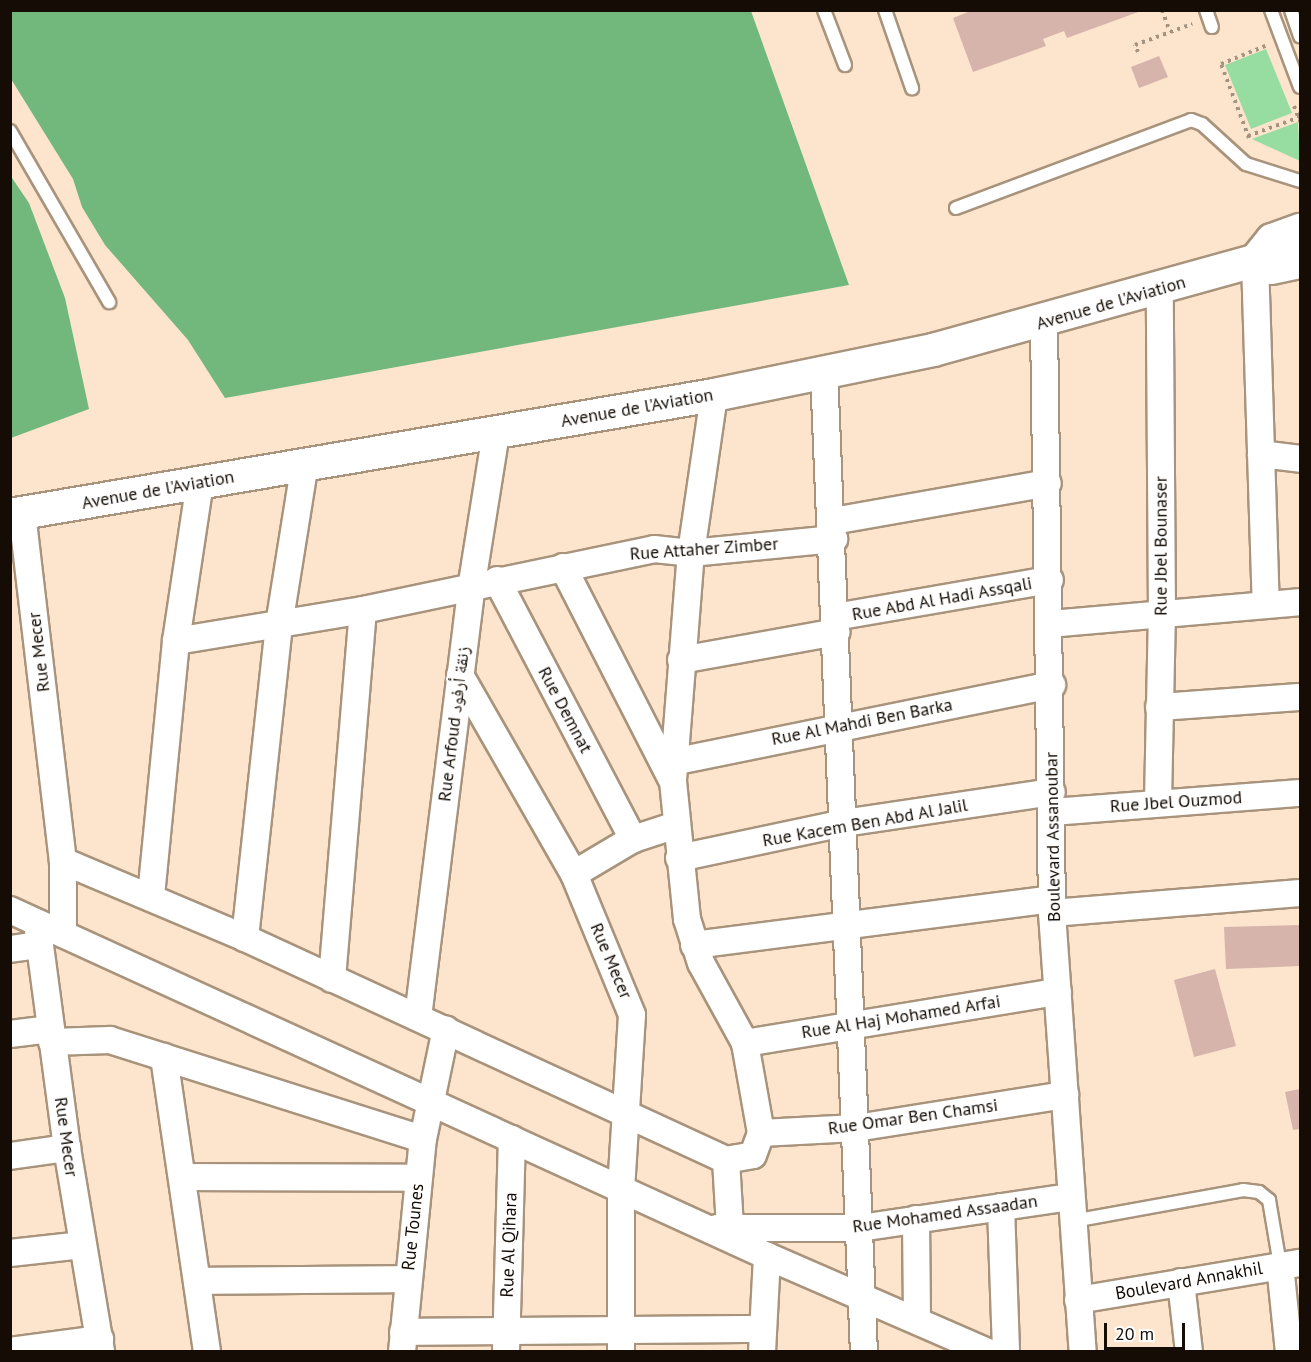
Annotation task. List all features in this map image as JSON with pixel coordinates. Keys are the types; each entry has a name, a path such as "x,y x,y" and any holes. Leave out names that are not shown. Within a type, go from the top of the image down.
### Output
{"street":[{"path":"1266,603 1255,261 1272,240 1300,230"},
{"name":"Avenue de l'Aviation","path":"16,514 714,395 1044,322 1255,261 1271,268 1300,262"},
{"name":"Rue Jbel Bounaser","path":"1158,802 1162,614 1160,290"},
{"name":"Boulevard Assanoubar","path":"1044,322 1052,685 1052,906 1083,1352"},
{"path":"824,370 833,530 851,1025 864,1297 864,1352"},
{"path":"63,861 151,896 245,938 627,1111 726,1160 753,1155 761,1133 745,1043 694,945 679,858 673,771 691,553 714,395"},
{"name":"Rue Arfoud زنقة أرفود","path":"418,1017 471,589 496,433"},
{"path":"1261,454 1300,459"},
{"path":"245,938 279,625 305,463"},
{"path":"151,896 176,641 200,483"},
{"name":"Rue Attaher Zimber","path":"176,641 363,610 471,589 497,580 654,549 691,553 833,530 1048,483"},
{"name":"Rue Mecer","path":"16,514 63,861 63,934"},
{"path":"562,567 673,771"},
{"name":"Rue Demnat","path":"497,580 633,839"},
{"name":"Rue Abd Al Hadi Assqali","path":"681,660 836,624 1050,580"},
{"path":"1050,624 1266,603 1300,602"},
{"path":"332,979 363,610"},
{"name":"Rue Mecer","path":"460,675 574,874 632,1014 621,1189 621,1341"},
{"name":"Rue Al Mahdi Ben Barka","path":"673,771 840,725 1052,685"},
{"path":"1159,707 1300,697"},
{"name":"Rue Jbel Ouzmod","path":"1052,802 1158,802 1300,793"},
{"name":"Rue Kacem Ben Abd Al Jalil","path":"679,858 844,823 1052,802"},
{"path":"574,874 633,839 676,825"},
{"path":"694,945 849,926 1052,906 1300,893"},
{"path":"10,910 38,934"},
{"path":"10,948 38,934 63,934 621,1189 720,1228 767,1256 917,1320 976,1349"},
{"name":"Rue Mecer","path":"38,934 67,1148 101,1345"},
{"name":"Rue Al Haj Mohamed Arfai","path":"745,1043 1058,992"},
{"path":"432,1104 446,1029"},
{"path":"10,1034 110,1040 423,1139"},
{"path":"164,1057 207,1352"},
{"name":"Rue Omar Ben Chamsi","path":"761,1133 856,1128 1065,1095"},
{"name":"Rue Tounes","path":"403,1342 418,1178 423,1139 432,1104"},
{"name":"Rue Al Qihara","path":"506,1343 512,1139"},
{"path":"10,1156 67,1148"},
{"path":"720,1228 726,1160"},
{"path":"182,1177 418,1178"},
{"path":"1000,1207 1006,1352"},
{"name":"Rue Mohamed Assaadan","path":"720,1228 860,1228 1000,1207 1072,1209"},
{"path":"916,1219 917,1320"},
{"path":"10,1253 83,1245"},
{"path":"403,1342 762,1340 767,1256"},
{"path":"1290,1264 1290,1352"},
{"name":"Boulevard Annakhil","path":"1078,1300 1290,1264"},
{"path":"197,1281 408,1279"},
{"path":"1181,1282 1189,1352"},
{"path":"10,1351 101,1345"}],"lane":[{"path":"824,10 845,65"},
{"path":"885,10 912,88"},
{"path":"1271,10 1300,87"},
{"path":"1291,10 1300,36"},
{"path":"957,208 1178,122 1202,124 1224,145 1264,173 1300,181"},
{"path":"10,131 109,302"},
{"path":"1072,1209 1244,1190 1259,1192 1269,1200 1290,1264"}],"path":[{"path":"1162,10 1170,32"},
{"path":"1138,52 1135,45 1209,19"},
{"path":"1252,143 1221,64 1265,46 1271,51"},
{"path":"1224,145 1300,118 1289,95"}],"green space":[{"path":"10,11 751,11 849,285 225,398 188,340 105,245 82,207 73,179 11,79"},
{"path":"1266,49 1292,113 1251,129 1225,65"},
{"path":"1298,122 1300,161 1252,139"},
{"path":"10,175 29,203 65,298 89,409 11,438"}],"building":[{"path":"973,10 1141,11 1067,38 1064,31 1043,39 1046,46 973,72 953,18"},
{"path":"1159,56 1168,77 1139,88 1131,67"},
{"path":"1300,925 1300,966 1226,969 1224,927"},
{"path":"1215,969 1236,1046 1194,1057 1174,980"},
{"path":"1300,1089 1300,1129 1293,1130 1285,1092"}]}
